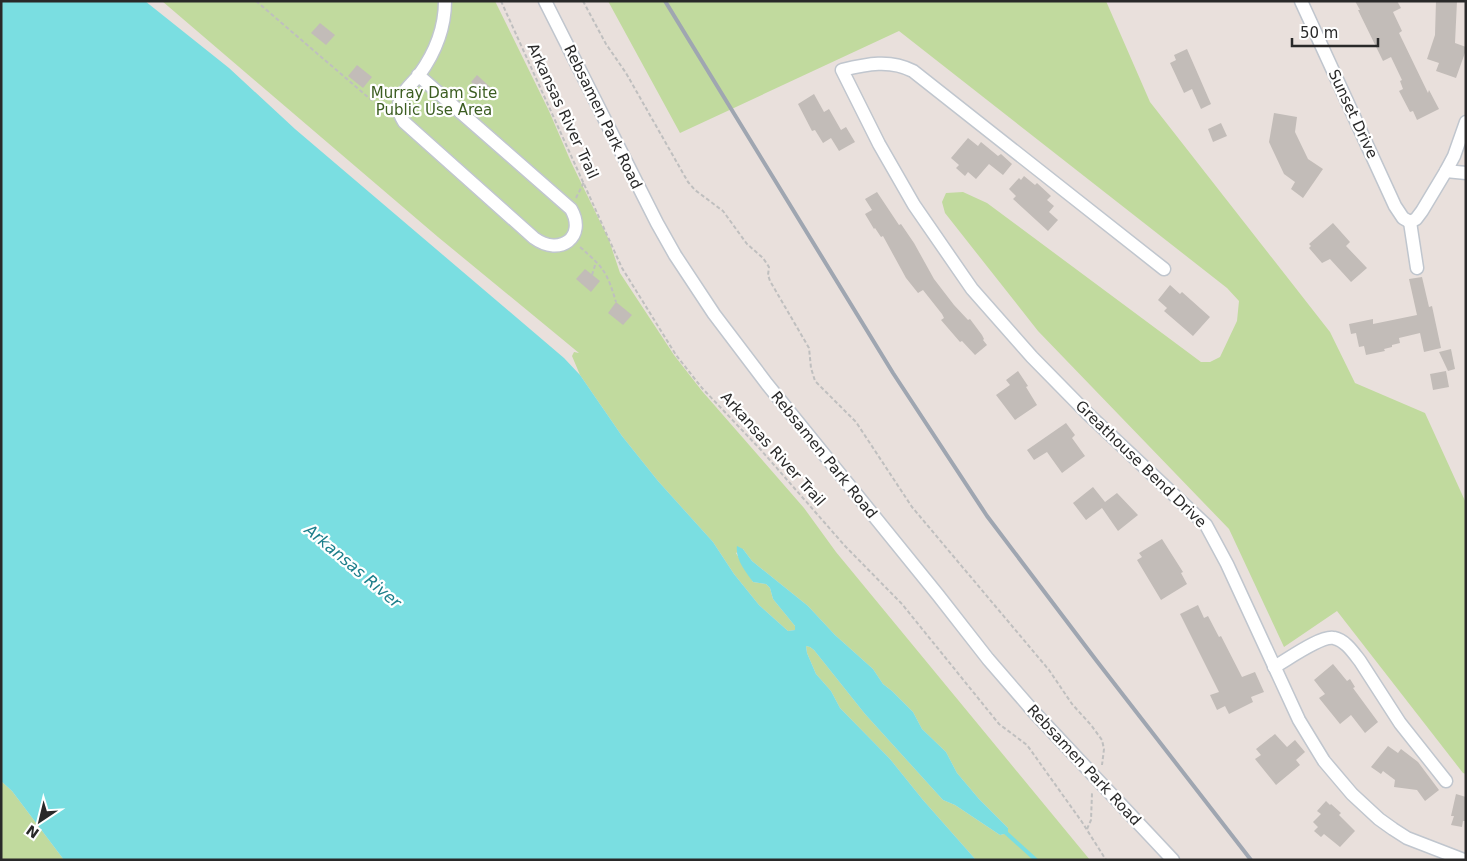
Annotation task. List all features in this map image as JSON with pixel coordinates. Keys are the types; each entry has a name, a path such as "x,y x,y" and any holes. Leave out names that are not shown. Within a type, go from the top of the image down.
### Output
{"street":[{"path":"418,75 571,209 576,222 575,231 570,239 564,244 552,246 541,244 404,122 398,106 402,95 431,56 438,42 444,15 444,1"},
{"name":"Rebsamen Park Road","path":"546,1 657,223 675,255 714,314 773,391 988,660 1173,860"},
{"name":"Sunset Drive","path":"1300,1 1394,206 1403,218 1410,222"},
{"name":"Greathouse Bend Drive","path":"1164,269 913,71 899,65 885,64 870,64 842,70 875,136 914,206 972,289 1008,331 1074,400 1206,525 1227,564 1299,720 1324,761 1352,794 1379,819 1407,838 1464,860"},
{"path":"1417,268 1410,222 1416,219 1422,211 1446,172 1466,122"},
{"path":"1446,172 1466,172"},
{"path":"1274,667 1323,638 1333,637 1342,642 1360,660 1400,723 1446,781"}],"path":[{"path":"256,1 375,102 387,106 398,106"},
{"name":"Arkansas River Trail","path":"501,1 622,268 676,355 707,394 761,450 845,546 902,604 999,724 1027,745 1087,829 1106,860"},
{"path":"583,1 606,44 626,73 685,178 695,190 723,211 747,244 766,262 770,281 810,348 810,368 815,381 856,422 916,512 1048,670 1072,704 1102,740 1104,749 1102,770 1092,789 1091,820 1087,829"},
{"path":"571,209 584,182"},
{"path":"570,239 606,273 616,302"},
{"path":"592,275 596,262"}],"green space":[{"name":"Murray Dam Site Public Use Area","path":"162,1 495,1 609,240 620,273 674,355 702,391 804,508 836,552 1090,860 976,860 890,759 840,708 831,691 816,674 806,646 814,650 865,714 943,800 955,805 1000,835 1008,833 1008,828 979,799 957,773 946,752 922,729 913,712 883,684 873,669 835,635 808,606 752,561 743,549 736,553 753,582 766,584 770,588 773,599 795,626 795,630 788,631 759,605 734,574 713,542 658,481 622,436 580,375 572,356 574,352 579,353 438,237"},
{"path":"608,1 1106,1 1150,102 1330,332 1355,383 1425,413 1466,503 1466,774 1463,773 1337,611 1284,647 1229,529 1038,331 945,213 942,202 946,193 963,192 987,203 1201,362 1210,362 1220,357 1237,321 1239,301 1227,288 899,31 680,133"},
{"path":"1,781 12,791 64,860 1,860"}],"water":[{"name":"Arkansas River","path":"1,1 145,1 229,68 295,129 564,358 580,375 622,436 658,481 713,542 734,574 759,605 788,631 795,630 795,626 773,599 770,588 766,584 753,582 747,574 739,560 737,546 743,549 752,561 808,606 835,635 873,669 883,684 913,712 922,729 946,752 957,773 979,799 1008,828 1008,833 1000,835 955,805 943,800 865,714 814,650 806,646 816,674 831,691 840,708 890,759 976,860 64,860 12,791 1,781"}],"building":[{"path":"1355,1 1397,1 1401,8 1393,12 1402,31 1399,33 1428,93 1429,90 1439,109 1417,120 1413,111 1410,112 1399,91 1403,89 1400,81 1402,80 1391,57 1383,61"},
{"path":"1436,1 1457,1 1455,43 1466,47 1466,50 1456,78 1436,71 1439,63 1427,59 1435,35"},
{"path":"320,23 335,35 326,45 311,33"},
{"path":"1187,49 1211,104 1201,109 1192,89 1184,93 1170,63 1176,60 1174,55"},
{"path":"357,65 372,77 363,88 348,76"},
{"path":"477,75 490,87 484,94 471,82"},
{"path":"814,94 824,112 829,109 841,130 846,127 855,142 839,151 831,138 823,143 815,130 812,131 798,104"},
{"path":"1274,113 1297,117 1295,132 1308,159 1323,169 1303,198 1291,189 1295,182 1284,174 1269,142"},
{"path":"1221,123 1227,136 1213,142 1208,129"},
{"path":"968,138 978,146 981,142 998,156 1001,154 1012,164 1003,175 989,164 976,179 968,172 965,176 956,168 959,165 951,158"},
{"path":"1024,176 1035,185 1037,183 1051,196 1047,200 1054,206 1049,212 1058,220 1048,231 1013,199 1016,196 1009,189 1019,178 1021,180"},
{"path":"877,192 899,225 901,224 914,243 934,279 954,305 968,320 970,319 982,335 987,345 975,355 962,341 960,342 941,320 944,318 942,314 923,290 918,293 906,278 883,236 881,237 874,229 865,214 872,210 865,199"},
{"path":"1333,223 1350,242 1346,246 1367,268 1351,282 1330,259 1322,263 1309,248 1311,246 1309,244"},
{"path":"585,269 600,281 591,292 576,279"},
{"path":"1422,277 1429,307 1432,306 1441,348 1424,352 1420,333 1399,338 1400,343 1384,349 1385,351 1366,355 1364,346 1359,347 1356,333 1351,334 1349,324 1373,319 1373,324 1417,315 1409,279"},
{"path":"1170,285 1180,294 1182,292 1210,317 1193,336 1164,311 1167,308 1158,300"},
{"path":"616,302 632,315 623,325 608,313"},
{"path":"1451,349 1455,369 1448,371 1439,352"},
{"path":"1018,371 1037,405 1015,420 996,395 1010,385 1006,380"},
{"path":"1446,371 1449,387 1433,390 1430,374"},
{"path":"1066,423 1075,435 1072,438 1085,456 1062,473 1047,452 1034,460 1027,450"},
{"path":"1093,487 1105,502 1117,493 1138,515 1118,531 1102,508 1086,520 1073,503"},
{"path":"1162,539 1183,572 1181,573 1187,584 1161,600 1137,560 1142,557 1139,553"},
{"path":"1198,605 1204,618 1208,616 1219,637 1221,636 1242,677 1255,672 1264,692 1251,697 1253,702 1229,714 1225,706 1217,710 1210,695 1219,692 1180,614"},
{"path":"1333,664 1347,681 1350,679 1355,687 1353,688 1378,722 1365,733 1351,715 1340,724 1319,698 1325,694 1314,680"},
{"path":"1275,734 1287,747 1295,740 1305,752 1296,760 1300,765 1276,785 1255,759 1261,755 1256,749"},
{"path":"1388,746 1398,753 1401,749 1418,762 1439,790 1425,801 1417,790 1394,787 1395,780 1383,771 1381,774 1371,767"},
{"path":"1456,794 1466,797 1466,821 1463,821 1462,827 1451,825 1454,816 1451,816"},
{"path":"1326,801 1341,813 1339,815 1355,831 1340,847 1324,834 1321,837 1314,831 1318,827 1313,822 1321,814 1317,811"}],"waterway":[{"path":"1004,831 1036,860"}],"railway":[{"path":"665,1 893,373 987,516 1251,860"}]}
